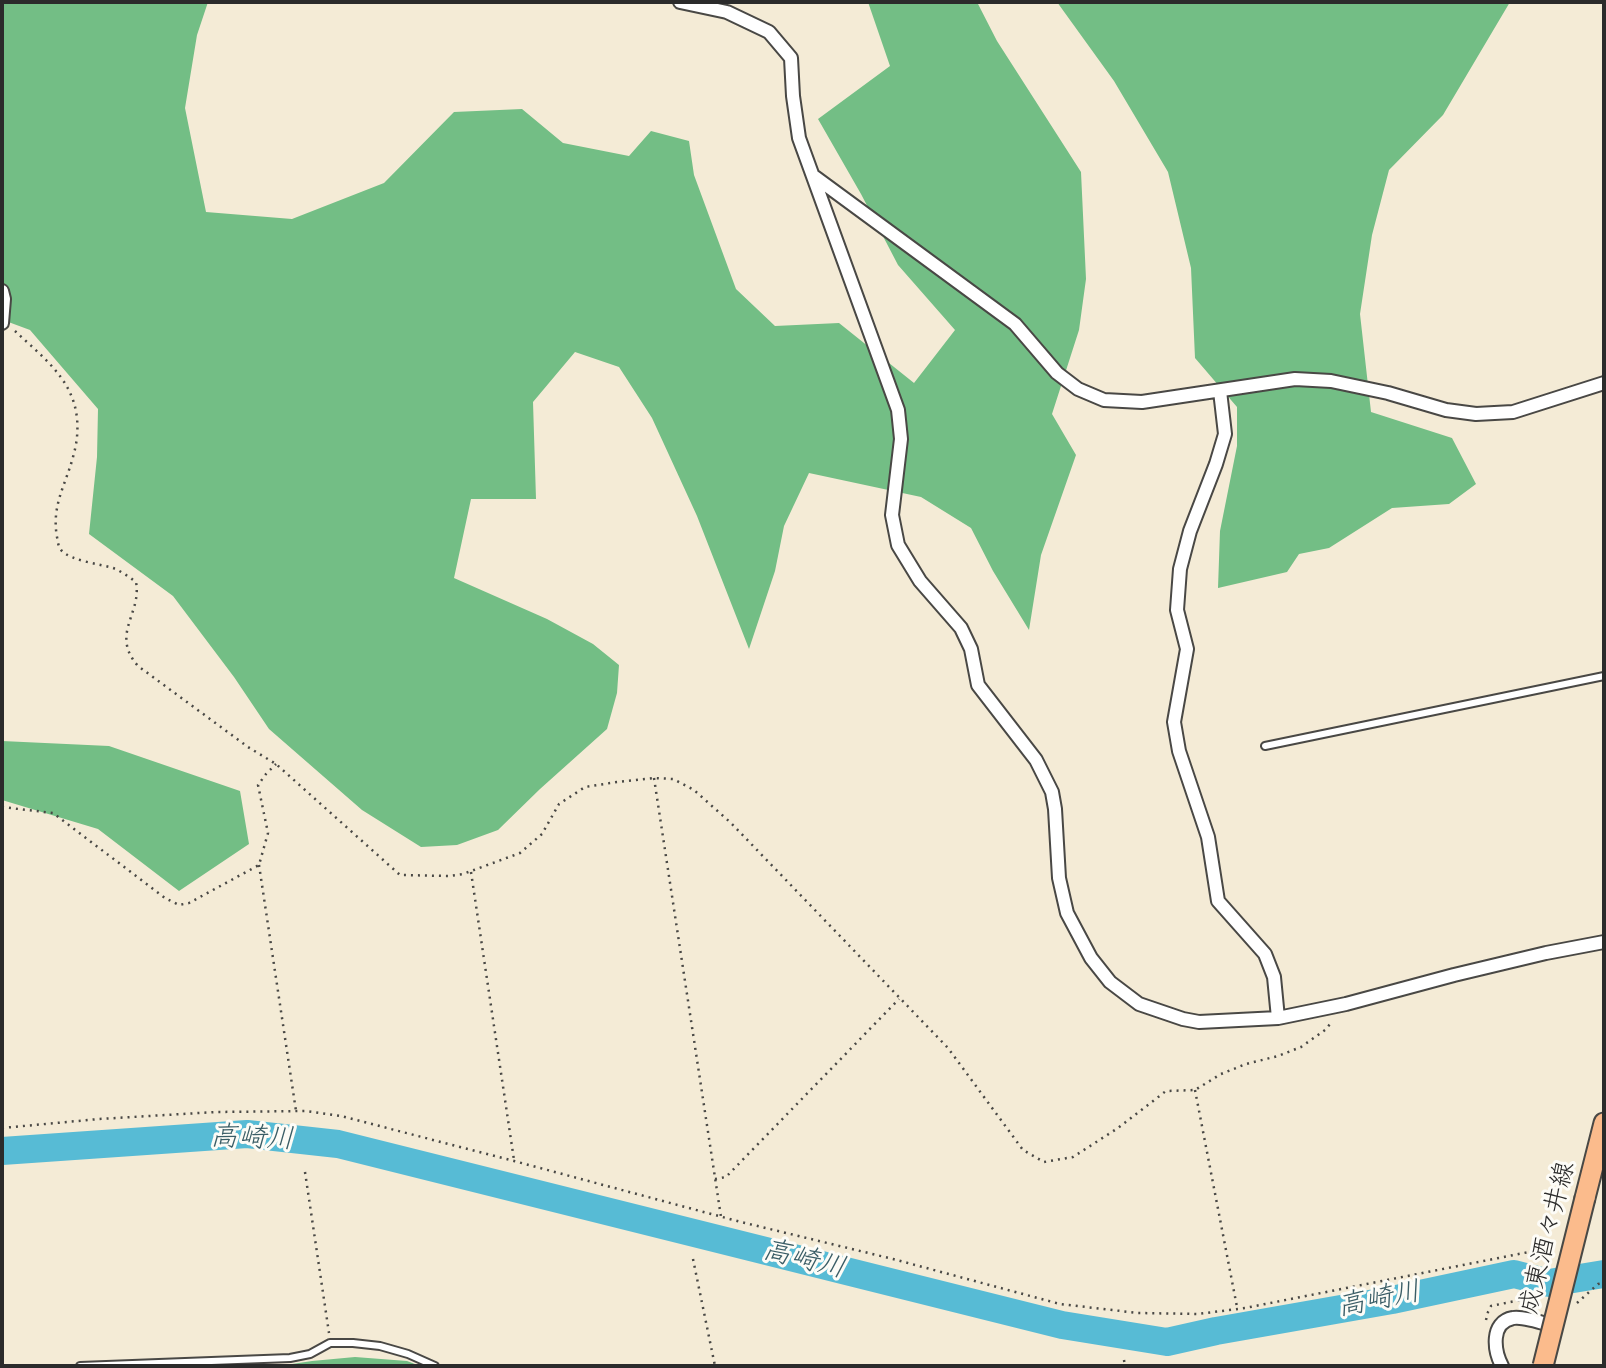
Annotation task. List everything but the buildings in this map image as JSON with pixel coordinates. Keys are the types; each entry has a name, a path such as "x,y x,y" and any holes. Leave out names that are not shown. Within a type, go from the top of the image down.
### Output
{"main road":[{"name":"成東酒々井線","path":"1543,1366 1604,1123"}],"street":[{"path":"680,2 727,12 769,32 791,58 799,138 898,410 901,439 892,515 898,545 920,580 961,628 971,649 978,685 1036,760 1052,792 1059,878 1067,913 1091,958 1110,982 1139,1004 1183,1019 1199,1022 1278,1018 1346,1004 1546,953 1604,942"},
{"path":"814,176 1015,324 1057,373 1077,389 1104,400 1143,402 1295,379 1331,381 1388,393 1446,410 1476,414 1513,412 1604,383"},
{"path":"2,291 2,322"},
{"path":"1220,391 1225,434 1190,531 1180,569 1177,610 1187,649 1174,722 1179,751 1208,836 1218,901 1265,954 1274,977 1278,1018"},
{"path":"1502,1366 1496,1355 1495,1345 1499,1327 1505,1321 1515,1317 1553,1326"}],"lane":[{"path":"1265,746 1604,676"},
{"path":"80,1366 290,1358 310,1354 330,1343 380,1346 435,1366"}],"path":[{"path":"2,322 50,364 66,384 75,408 77,436 74,454 57,503 55,526 58,545 70,557 116,569 136,582 135,600 127,629 129,656 138,666 276,765 400,875 449,876 471,872 520,853 542,834 559,804 585,787 654,778 673,779 694,789 731,823 948,1048 1023,1150 1044,1162 1073,1157 1118,1128 1166,1091 1195,1090 1220,1074 1278,1056 1300,1046 1325,1030 1346,1004"},
{"path":"276,765 258,785 268,833 259,865 296,1111"},
{"path":"654,778 721,1217"},
{"path":"2,807 53,813 165,898 179,905 189,903 259,865"},
{"path":"471,872 514,1161"},
{"path":"715,1179 726,1177 900,998"},
{"path":"1195,1090 1237,1308"},
{"path":"2,1128 216,1112 296,1111 341,1116 1060,1304 1138,1313 1198,1314 1237,1308 1529,1252 1563,1237"},
{"path":"305,1171 330,1343"},
{"path":"694,1259 715,1366"},
{"path":"1594,1289 1598,1284 1604,1283"},
{"path":"1124,1360 1125,1366"}],"green space":[{"path":"2,2 208,2 197,35 185,108 206,212 292,219 384,183 454,112 522,109 563,143 629,156 651,131 689,141 694,175 736,289 775,326 839,323 914,383 955,330 898,265 818,119 890,66 868,2 977,2 997,41 1081,172 1086,279 1079,330 1052,414 1076,455 1041,555 1029,630 993,571 971,528 921,497 809,473 784,526 775,571 749,649 697,516 652,418 619,367 575,352 533,402 536,499 471,499 454,578 547,619 593,644 619,665 617,693 607,729 498,830 457,845 421,847 362,810 269,729 173,596 89,534 97,457 98,409 30,330 3,320 2,322"},
{"path":"1057,2 1510,2 1443,115 1389,170 1372,235 1360,314 1371,412 1452,438 1476,484 1449,504 1392,508 1329,548 1299,554 1287,572 1218,588 1220,531 1237,446 1237,407 1195,358 1191,268 1168,172 1114,81"},
{"path":"2,741 109,746 240,791 249,844 179,891 98,829 2,800"},
{"path":"355,1357 407,1361 420,1366 279,1366 312,1361"}],"waterway":[{"name":"高崎川","path":"2,1151 247,1134 338,1144 1062,1325 1167,1342 1514,1274 1549,1283 1604,1274"}]}
